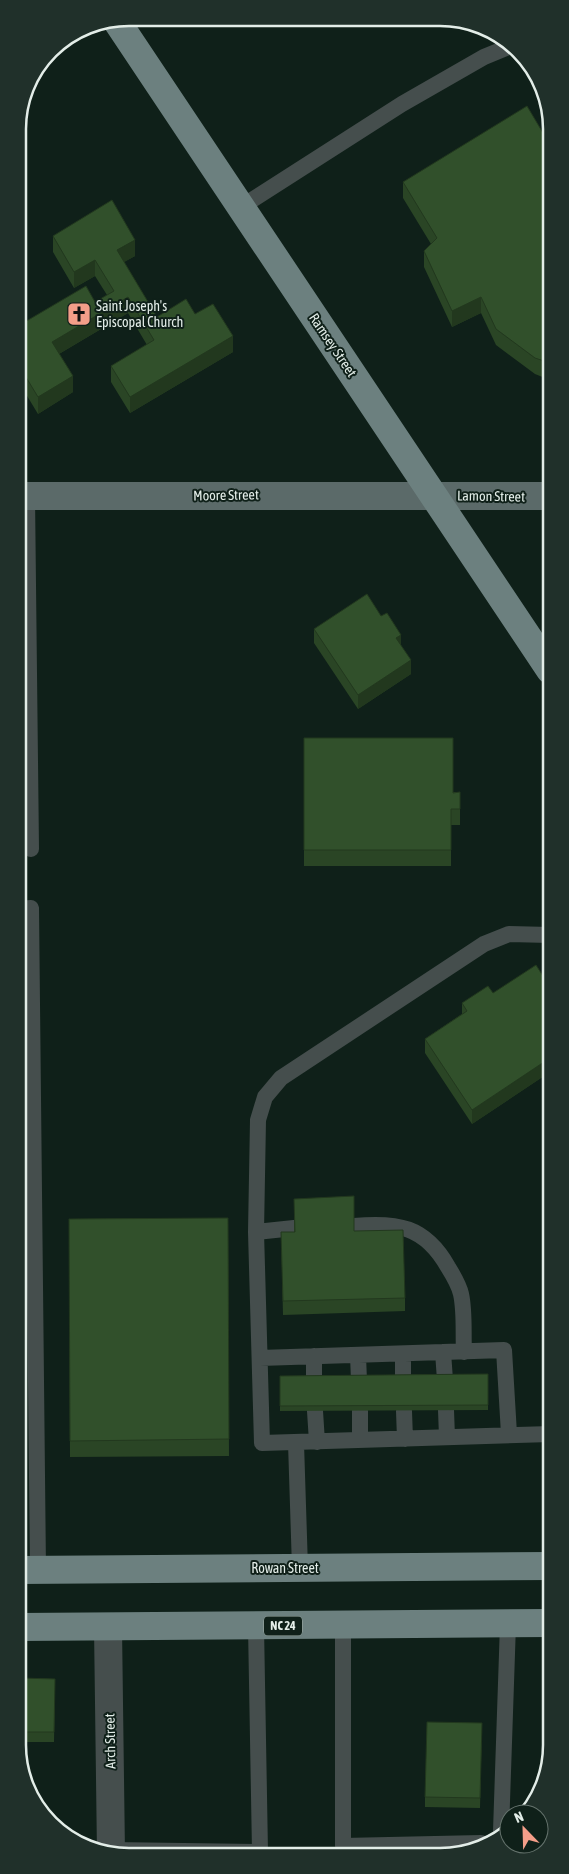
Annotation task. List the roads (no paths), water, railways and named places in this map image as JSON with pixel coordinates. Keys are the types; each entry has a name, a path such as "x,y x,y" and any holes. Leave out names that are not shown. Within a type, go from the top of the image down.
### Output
{"main road":[{"name":"Ramsey Street","path":"120,26 543,660"},
{"name":"Rowan Street","path":"29,1570 543,1566"},
{"name":"NC 24","path":"26,1627 543,1624"}],"street":[{"name":"Moore Street","path":"26,496 433,495"},
{"name":"Lamon Street","path":"433,495 543,496"},
{"name":"Arch Street","path":"108,1627 111,1846"}],"lane":[{"path":"241,207 402,104 484,57 503,49"},
{"path":"26,628 31,849"},
{"path":"543,935 509,934 484,944 280,1078 265,1096 258,1120 256,1232 262,1443 543,1434"},
{"path":"26,1013 29,1570"},
{"path":"354,1226 382,1223 410,1229 428,1240 444,1260 462,1294 464,1352"},
{"path":"256,1232 294,1228"},
{"path":"260,1358 504,1350 509,1434"},
{"path":"443,1352 445,1380"},
{"path":"402,1354 403,1381"},
{"path":"358,1355 359,1381"},
{"path":"314,1356 314,1381"},
{"path":"446,1410 447,1437"},
{"path":"315,1411 317,1442"},
{"path":"360,1411 360,1440"},
{"path":"404,1411 405,1439"},
{"path":"296,1443 300,1568"},
{"path":"502,1804 508,1624"},
{"path":"343,1625 343,1846 469,1843"},
{"path":"256,1626 260,1848"}],"place":[{"name":"Saint Joseph's Episcopal Church","path":"79,314"}]}
